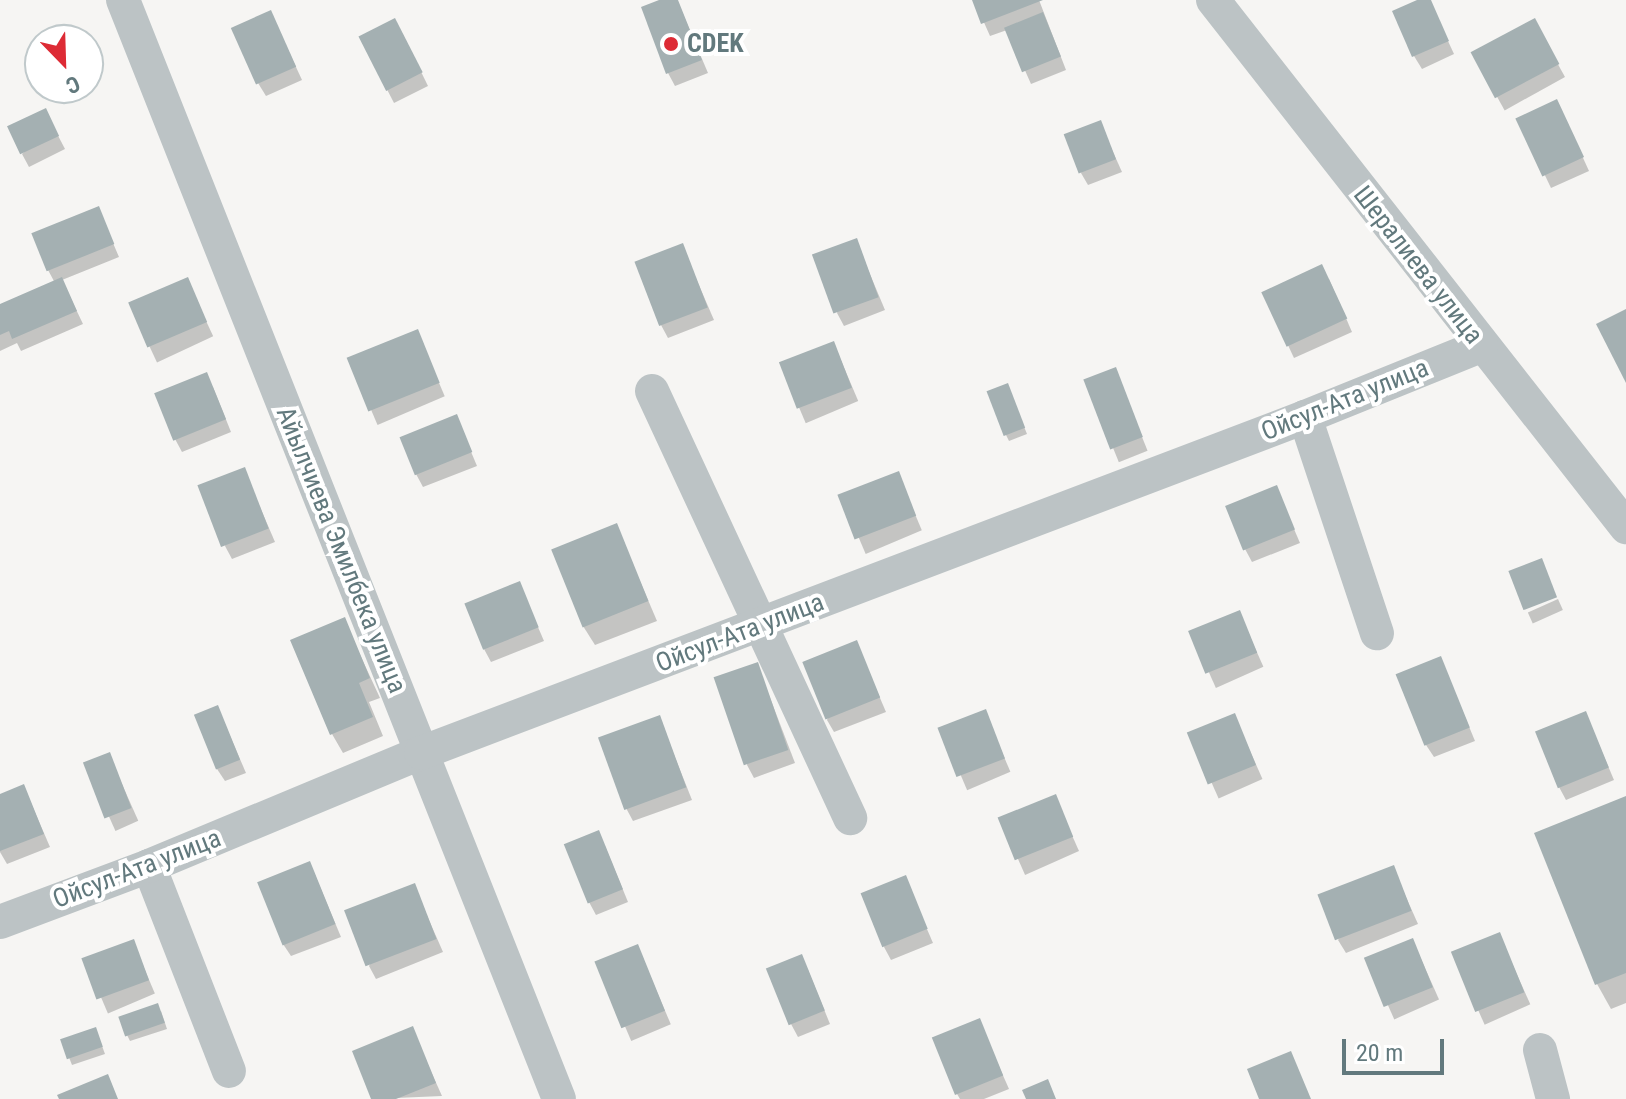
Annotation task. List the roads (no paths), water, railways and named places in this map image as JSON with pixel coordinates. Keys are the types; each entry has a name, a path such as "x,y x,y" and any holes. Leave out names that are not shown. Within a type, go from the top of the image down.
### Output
{"street":[{"name":"Айылчиева Эмилбека улица","path":"123,0 559,1099"},
{"name":"Шералиева улица","path":"1213,0 1481,346 1626,527"},
{"name":"Ойсул-Ата улица","path":"0,922 149,866 421,753 1305,417 1481,346"},
{"path":"652,391 850,818"},
{"path":"1305,417 1377,633"},
{"path":"149,866 229,1071"},
{"path":"1540,1050 1553,1099"}],"place":[{"name":"CDEK","path":"671,44"}]}
